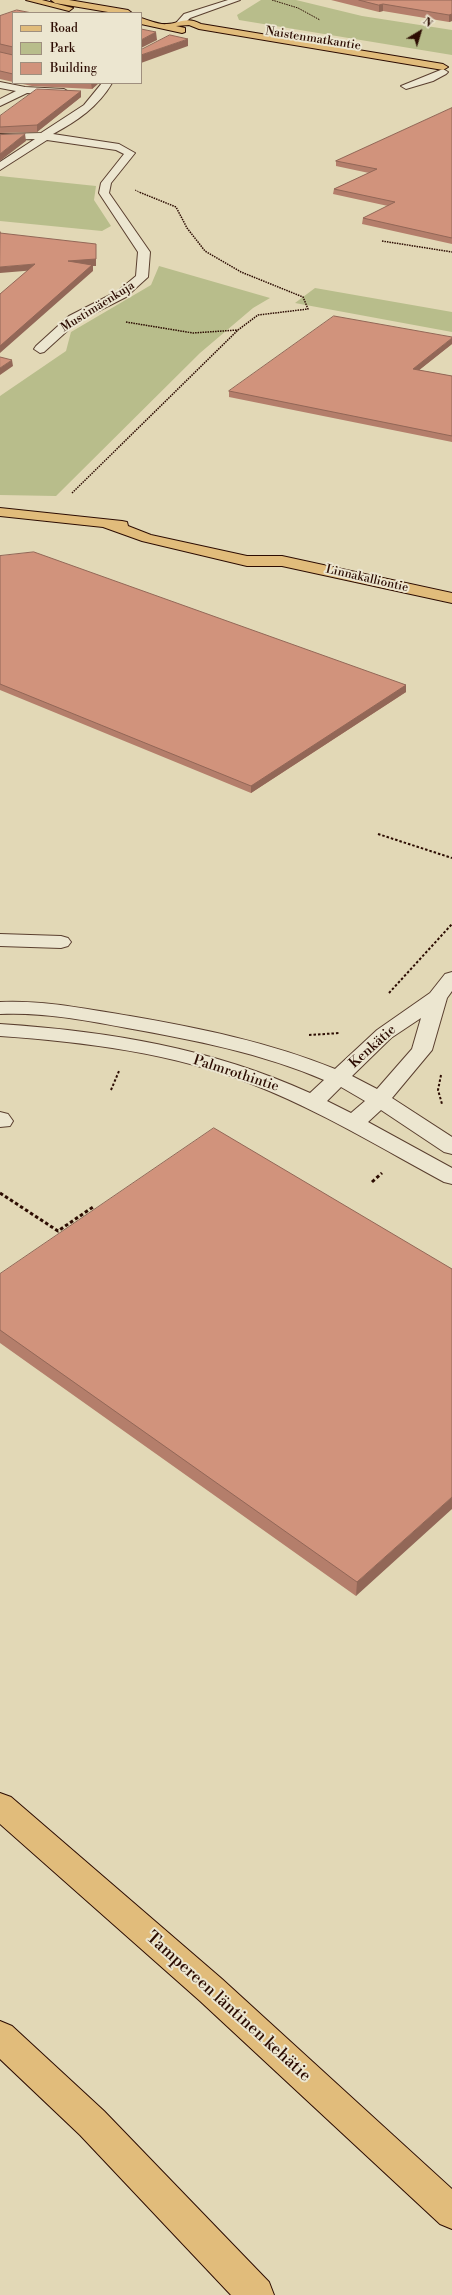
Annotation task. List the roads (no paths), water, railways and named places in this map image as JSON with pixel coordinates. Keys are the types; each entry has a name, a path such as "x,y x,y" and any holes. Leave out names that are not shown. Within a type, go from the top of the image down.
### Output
{"main road":[{"path":"30,0 91,12"},
{"path":"55,0 122,12"},
{"path":"142,16 180,23"},
{"path":"142,21 170,27 180,23"},
{"name":"Naistenmatkantie","path":"180,23 191,23 199,26 445,71"},
{"path":"188,30 199,26"},
{"name":"Naistenmatkantie","path":"188,30 398,66 445,71"},
{"name":"Linnakalliontie","path":"0,512 61,517 108,524 147,538 247,560 282,561 452,598"},
{"name":"Tampereen läntinen kehätie","path":"0,1806 211,1990 452,2212"},
{"path":"0,2037 92,2123 256,2295"}],"street":[{"path":"180,23 187,16 236,0"},
{"path":"199,26 214,18 227,4"},
{"path":"170,27 169,32 172,37 188,30"},
{"path":"410,84 430,79 445,71"},
{"path":"0,167 42,139 43,136 80,113 102,94 107,84"},
{"path":"0,85 25,90 71,92"},
{"path":"0,104 25,90"},
{"path":"86,93 102,94"},
{"path":"1,136 43,136"},
{"name":"Mustimäenkuja","path":"40,349 74,319 122,294 142,277 144,252 104,193 106,183 130,153 119,147 43,136"},
{"path":"0,940 61,942"},
{"name":"Kenkätie","path":"313,1102 384,1034 437,997 452,978"},
{"name":"Kenkätie","path":"353,1124 379,1100 422,1050 437,997"},
{"name":"Palmrothintie","path":"0,1008 62,1011 192,1034 266,1053 338,1078 379,1100 452,1147"},
{"name":"Palmrothintie","path":"0,1030 51,1033 166,1053 237,1072 313,1102 452,1177"}]}
